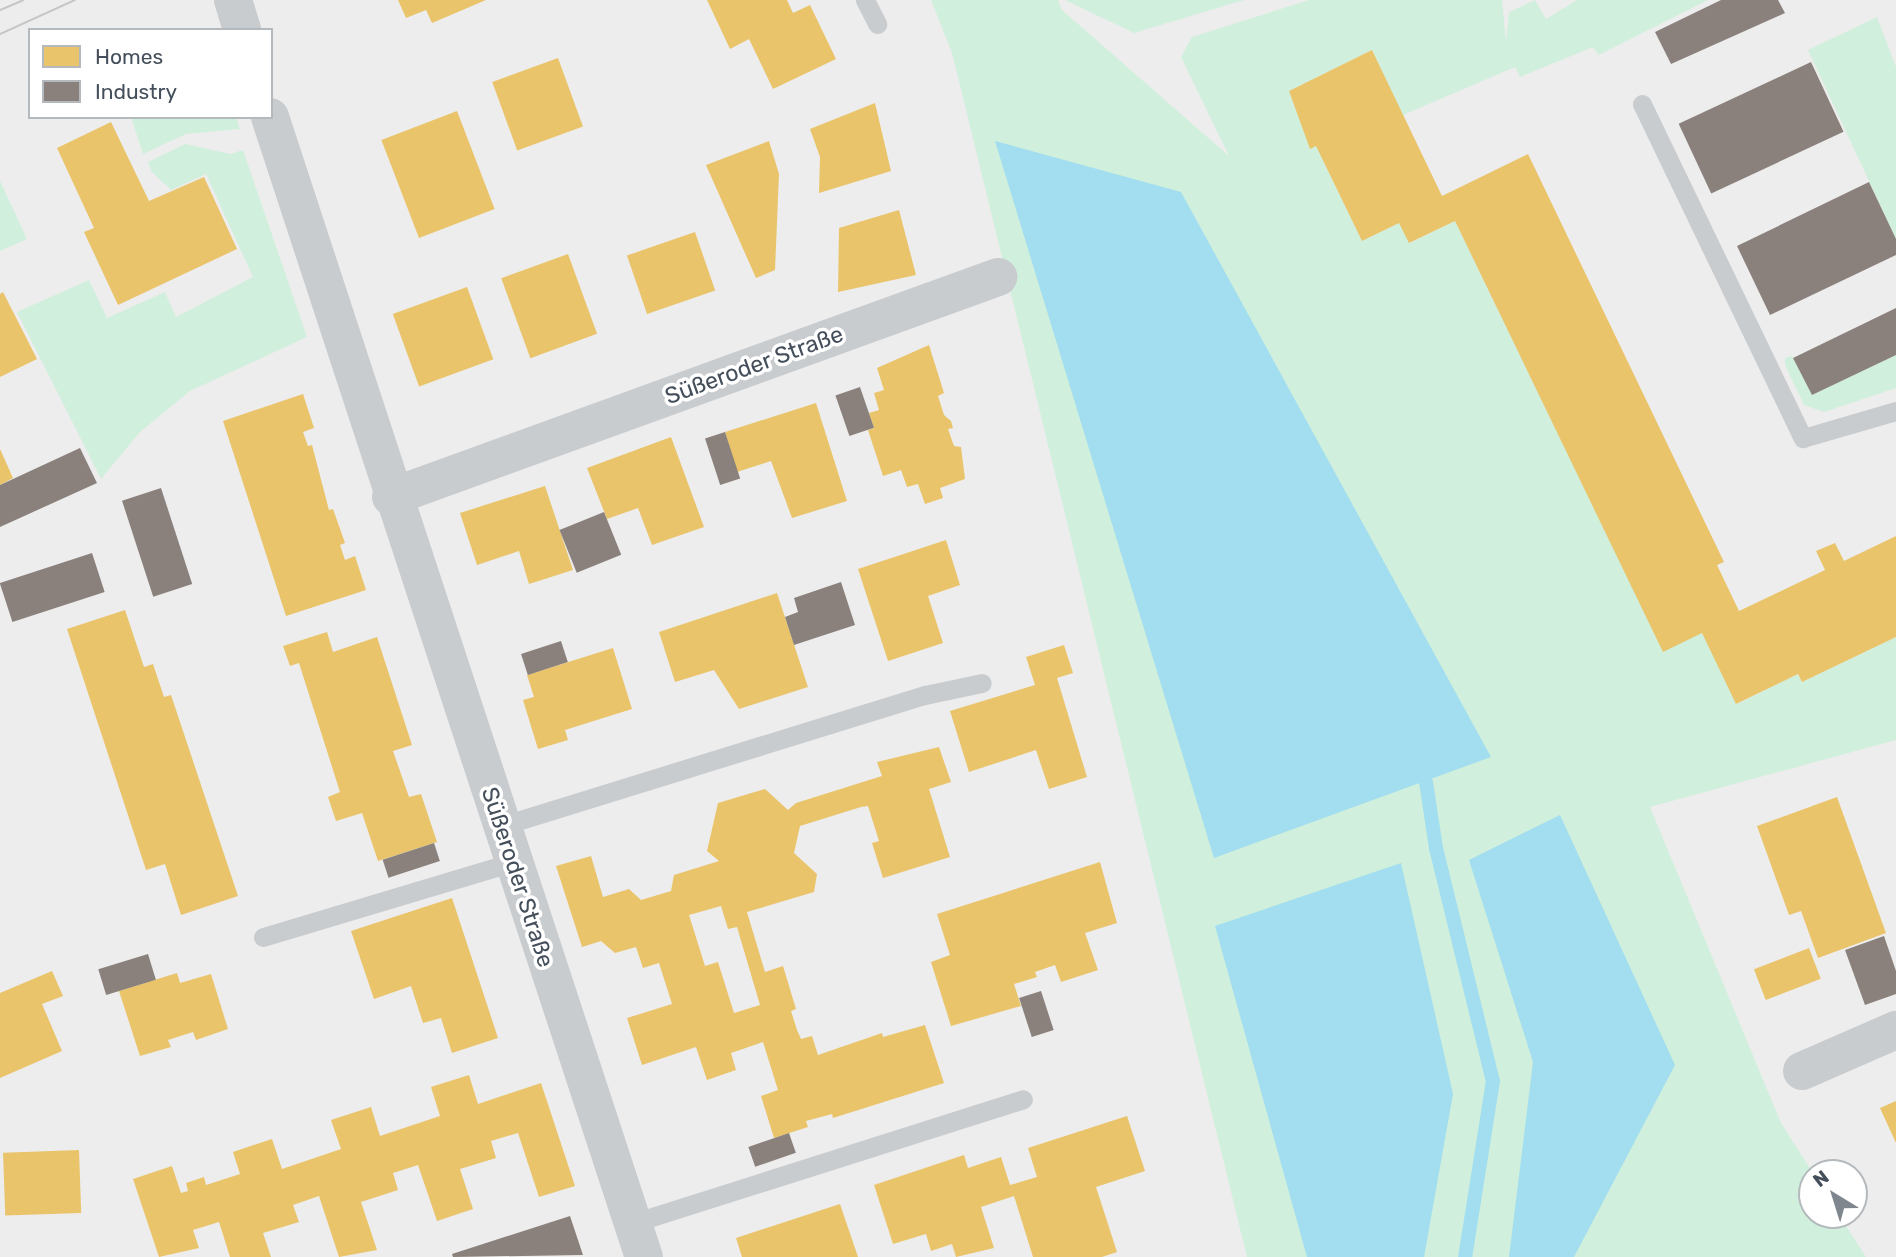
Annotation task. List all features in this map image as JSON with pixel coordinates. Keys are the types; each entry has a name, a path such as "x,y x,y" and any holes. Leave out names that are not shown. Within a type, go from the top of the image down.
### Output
{"street":[{"path":"233,0 241,28"},
{"name":"Süßeroder Straße","path":"271,119 391,497 638,1240"},
{"name":"Süßeroder Straße","path":"391,497 998,276"},
{"path":"1802,1072 1896,1030"}],"lane":[{"path":"865,0 877,24"},
{"path":"1642,104 1803,438 1896,411"},
{"path":"501,827 925,695 982,684"},
{"path":"263,937 513,862"},
{"path":"638,1240 1024,1098"}],"green space":[{"path":"931,0 1058,0 1062,10 1229,156 1181,57 1192,37 1309,0 1502,0 1506,42 1509,12 1535,0 1546,19 1577,0 1708,0 1599,55 1593,47 1520,77 1515,67 1403,115 1372,50 1289,91 1310,148 1316,146 1362,241 1399,223 1410,243 1455,221 1663,651 1702,633 1737,704 1798,674 1802,682 1896,637 1896,740 1650,807 1781,1123 1804,1159 1798,1159 1798,1229 1848,1229 1866,1257 1247,1257 952,53"},
{"path":"1065,0 1244,0 1134,33"},
{"path":"1877,17 1896,67 1896,239 1808,50"},
{"path":"132,119 237,119 240,129 186,134 143,154"},
{"path":"185,144 230,154 243,150 307,337 190,391 140,432 101,479 17,312 89,280 107,318 165,292 176,317 253,277 206,174 171,190 151,171 148,162"},
{"path":"0,181 27,239 0,251"},
{"path":"1896,355 1896,388 1824,412 1804,405 1785,365 1785,358 1792,356 1812,395"}],"water":[{"path":"995,141 1181,192 1491,757 1214,858"},
{"path":"1560,815 1675,1065 1574,1257 1509,1257 1533,1062 1469,860"},
{"path":"1401,863 1453,1094 1424,1257 1307,1257 1215,926"}],"building: Homes":[{"path":"398,0 486,0 432,23 426,10 406,18"},
{"path":"707,0 787,0 793,13 810,5 836,59 773,89 749,39 730,49"},
{"path":"1372,50 1442,196 1528,154 1724,562 1717,565 1739,611 1825,570 1816,551 1835,543 1844,561 1896,536 1896,637 1802,682 1798,674 1736,704 1702,633 1663,652 1455,221 1409,243 1399,223 1362,241 1316,146 1310,149 1289,91"},
{"path":"558,58 583,127 517,151 492,82"},
{"path":"875,103 891,171 819,193 820,157 810,129"},
{"path":"457,111 495,209 419,238 381,140"},
{"path":"111,122 149,201 204,177 237,249 118,305 84,232 94,228 57,148"},
{"path":"769,141 779,174 775,270 756,278 706,165"},
{"path":"899,210 916,275 838,292 839,228"},
{"path":"695,232 715,291 647,314 627,255"},
{"path":"568,254 597,334 530,358 501,278"},
{"path":"467,287 493,359 419,386 393,314"},
{"path":"3,292 37,359 0,377 0,294"},
{"path":"929,345 944,393 938,396 944,415 951,421 953,428 948,429 954,446 961,447 965,479 940,488 943,498 925,504 918,484 907,487 901,470 883,476 868,430 874,428 869,413 879,410 874,393 884,390 877,368"},
{"path":"303,394 314,428 303,432 308,446 312,445 329,510 333,509 345,543 340,545 345,560 355,556 366,590 286,616 223,421"},
{"path":"816,403 847,501 792,518 771,461 737,472 725,432"},
{"path":"671,437 704,527 652,545 638,508 607,519 587,468"},
{"path":"0,449 13,478 0,485"},
{"path":"545,486 573,570 529,584 519,551 477,565 460,513"},
{"path":"946,540 960,585 928,596 943,643 888,661 858,569"},
{"path":"777,593 808,687 739,709 714,670 675,682 659,632"},
{"path":"125,610 144,667 153,664 164,697 171,695 238,896 181,915 165,864 146,870 67,629"},
{"path":"327,632 333,652 377,637 412,745 393,751 409,797 421,794 437,842 378,861 362,813 336,821 328,797 340,792 299,663 290,666 283,646"},
{"path":"1064,645 1073,673 1057,678 1087,777 1049,789 1036,750 969,772 950,711 1035,685 1026,657"},
{"path":"613,648 632,709 565,730 568,740 538,749 523,700 534,697 527,675"},
{"path":"939,747 951,782 929,789 950,857 883,878 872,843 879,841 868,806 861,807 800,826 794,853 817,874 814,892 747,912 765,972 783,966 796,1009 791,1011 797,1030 801,1039 812,1036 818,1055 882,1033 883,1037 925,1025 944,1083 833,1118 832,1114 806,1121 808,1127 774,1138 761,1096 778,1090 763,1042 731,1053 736,1070 707,1080 696,1047 642,1065 627,1018 672,1004 659,963 643,968 636,947 615,953 601,941 582,947 556,866 591,856 603,897 629,889 641,900 671,891 674,875 719,861 707,851 718,803 765,789 788,810 796,803 882,776 877,762","holes":["721,906 728,929 737,927 760,1005 734,1013 718,962 705,966 689,915"]},
{"path":"1837,797 1886,933 1818,958 1801,911 1789,915 1757,826"},
{"path":"1100,862 1117,923 1085,933 1098,970 1061,982 1055,965 1035,972 1037,977 1014,984 1021,1006 951,1026 931,962 950,955 937,914"},
{"path":"452,898 498,1038 452,1053 441,1018 423,1023 411,986 374,999 351,931"},
{"path":"1809,948 1821,979 1766,1000 1754,969"},
{"path":"52,971 63,996 42,1004 62,1051 0,1078 0,993"},
{"path":"177,973 180,983 211,974 228,1029 196,1040 193,1032 168,1040 171,1047 140,1056 119,991"},
{"path":"469,1075 478,1104 541,1083 575,1186 539,1197 518,1133 491,1141 496,1158 460,1169 473,1209 437,1221 418,1165 393,1173 398,1190 361,1202 377,1250 339,1257 319,1196 293,1205 299,1222 263,1233 271,1257 230,1257 219,1222 193,1230 199,1248 159,1257 133,1179 172,1166 181,1193 188,1191 186,1183 204,1177 206,1185 240,1174 233,1152 272,1139 282,1169 341,1149 331,1120 371,1107 380,1136 440,1116 431,1087"},
{"path":"1896,1101 1896,1143 1880,1108"},
{"path":"1127,1116 1145,1171 1096,1187 1117,1252 1102,1257 1033,1257 1014,1196 981,1207 994,1248 956,1257 952,1244 931,1251 926,1234 893,1244 874,1185 964,1155 968,1168 1001,1157 1010,1185 1037,1177 1028,1148"},
{"path":"79,1150 81,1213 5,1216 3,1153"},
{"path":"840,1204 858,1257 742,1257 736,1238"}],"building: Industry":[{"path":"1721,0 1778,0 1785,13 1671,64 1655,32"},
{"path":"1811,62 1844,132 1711,193 1679,124"},
{"path":"1869,182 1896,239 1896,255 1770,315 1737,246"},
{"path":"1896,308 1896,355 1812,395 1793,358"},
{"path":"860,387 874,428 849,436 835,395"},
{"path":"725,432 740,479 720,485 705,438"},
{"path":"80,448 97,483 0,527 0,485"},
{"path":"161,488 192,584 153,597 122,501"},
{"path":"604,512 621,555 577,573 559,530"},
{"path":"92,553 105,592 12,622 0,583"},
{"path":"841,582 855,625 794,645 785,617 798,612 794,598"},
{"path":"561,641 568,662 528,675 521,654"},
{"path":"434,843 440,861 389,878 383,860"},
{"path":"1884,936 1896,971 1896,994 1865,1005 1845,950"},
{"path":"148,954 156,980 106,995 98,969"},
{"path":"1041,991 1054,1030 1032,1037 1019,998"},
{"path":"789,1133 796,1153 755,1167 748,1147"},
{"path":"570,1216 583,1255 453,1257 452,1254"}],"waterway":[{"path":"1426,782 1436,848 1493,1081 1465,1257"}],"tram line":[{"path":"0,10 23,0"},
{"path":"0,34 75,0"}]}
